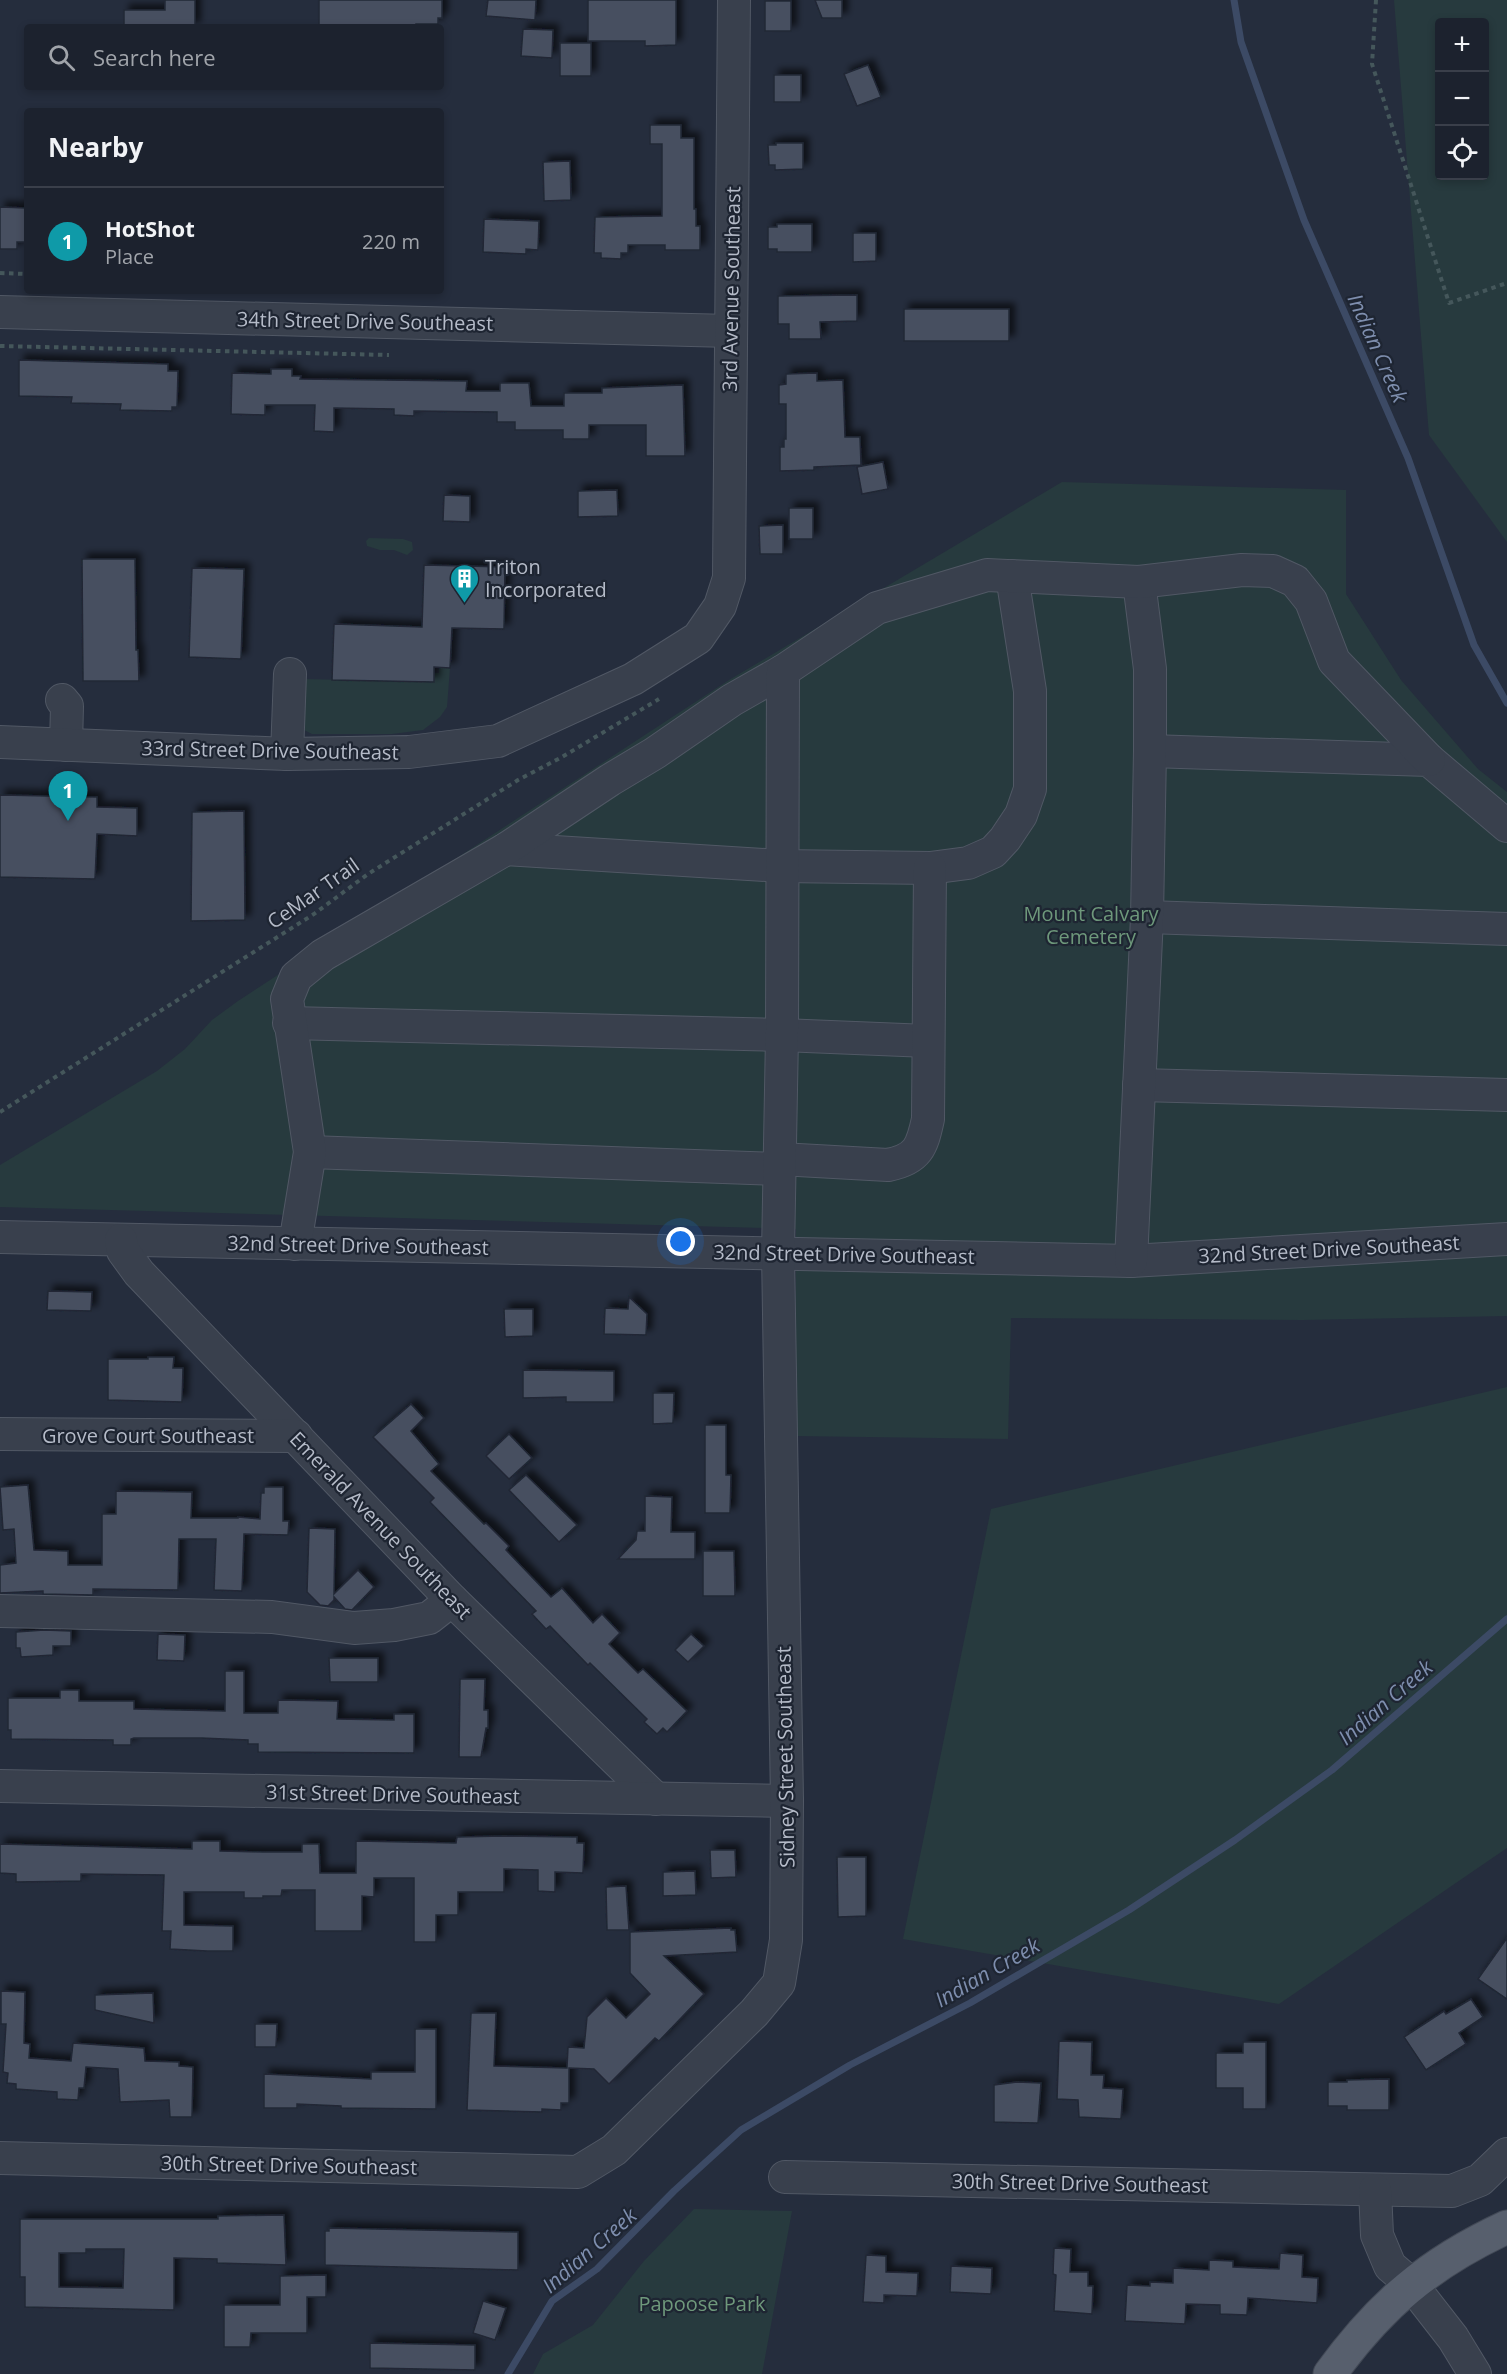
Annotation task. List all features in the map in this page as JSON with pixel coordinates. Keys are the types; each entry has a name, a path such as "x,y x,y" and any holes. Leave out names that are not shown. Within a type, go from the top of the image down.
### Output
{"main road":[{"path":"1330,2374 1356,2339 1411,2284 1474,2242 1507,2227"}],"street":[{"name":"3rd Avenue Southeast","path":"729,578 734,0"},
{"name":"34th Street Drive Southeast","path":"0,312 730,331"},
{"path":"295,1244 310,1152 287,999 296,977 323,955 506,849 610,780 656,753 732,700 783,671 877,608 987,575 1139,582 1242,570 1273,571 1295,581 1311,601 1334,661 1429,760 1507,826"},
{"path":"506,849 781,866 930,868 968,863 993,852 1021,815 1030,789 1030,691 1012,576"},
{"name":"33rd Street Drive Southeast","path":"0,742 287,754 409,752 498,741 633,679 698,638 720,606 729,578"},
{"path":"1131,1261 1147,917 1150,752 1150,669 1139,582"},
{"name":"Sidney Street Southeast","path":"578,2172 614,2150 754,2013 779,1983 786,1940 787,1801 778,1253 782,1035 783,671"},
{"path":"287,754 290,674"},
{"path":"62,700 67,706 66,745"},
{"path":"1150,752 1429,760"},
{"path":"310,1152 780,1164 903,1162 913,1156 923,1142 928,1119 930,868"},
{"path":"1147,917 1507,929"},
{"path":"289,1023 782,1035 928,1041"},
{"path":"1139,1085 1507,1095"},
{"name":"32nd Street Drive Southeast","path":"0,1237 1131,1261 1507,1239"},
{"name":"Emerald Avenue Southeast","path":"121,1240 123,1251 139,1273 452,1600 656,1799"},
{"name":"Grove Court Southeast","path":"0,1434 296,1436"},
{"path":"0,1611 272,1617 354,1628 394,1625 429,1618 452,1600"},
{"name":"31st Street Drive Southeast","path":"0,1786 787,1801"},
{"name":"30th Street Drive Southeast","path":"785,2177 1452,2191 1480,2180 1507,2154"},
{"name":"30th Street Drive Southeast","path":"0,2158 578,2172"},
{"path":"1376,2190 1377,2235 1390,2266 1411,2284 1453,2337 1475,2374"}],"path":[{"path":"1376,0 1372,64 1449,303 1507,283"},
{"path":"0,273 24,274"},
{"path":"0,346 389,355"},
{"name":"CeMar Trail","path":"0,1112 314,914 368,874 518,780 562,757 647,704 659,699"}],"green space":[{"path":"1394,0 1507,0 1507,542 1429,435"},
{"name":"Mount Calvary Cemetery","path":"1062,482 1346,490 1346,594 1401,680 1478,769 1507,792 1507,1316 1302,1320 1011,1318 1008,1439 795,1436 796,1229 0,1207 0,1165 157,1071 185,1049 212,1020 238,1001 729,680"},
{"path":"369,538 403,539 412,542 413,550 407,555 394,550 380,550 367,546 366,541"},
{"path":"439,668 450,668 447,707 440,717 423,730 392,734 312,734 302,729 303,679 433,682 434,673 439,673"},
{"path":"1507,1387 1507,1848 1279,2004 903,1939 991,1509"},
{"name":"Papoose Park","path":"694,2209 792,2211 762,2374 533,2374 543,2354 593,2325 644,2261"}],"building":[{"path":"165,0 195,0 195,24 124,24 124,10 165,10"},
{"path":"319,0 442,0 442,18 438,18 438,24 319,24"},
{"path":"488,0 536,0 535,20 486,16"},
{"path":"588,0 676,0 676,45 645,46 645,41 588,41"},
{"path":"815,0 842,0 842,18 822,18"},
{"path":"765,1 791,1 791,31 765,31"},
{"path":"523,29 553,30 552,58 521,56"},
{"path":"560,43 591,43 591,76 560,76"},
{"path":"868,65 881,97 857,106 844,74"},
{"path":"774,75 801,75 801,102 774,102"},
{"path":"650,125 681,125 681,138 694,138 694,209 696,209 696,226 700,226 700,250 665,250 665,245 628,245 628,253 621,253 621,259 601,258 601,253 594,253 595,217 662,216 662,144 650,144"},
{"path":"776,143 803,143 803,169 775,170 775,165 769,165 768,145 776,145"},
{"path":"570,161 571,200 544,201 543,162"},
{"path":"0,207 24,208 24,242 17,242 17,249 0,249"},
{"path":"484,219 539,221 538,250 526,249 526,254 483,252"},
{"path":"777,224 812,224 812,252 777,252 777,249 768,249 768,227 777,227"},
{"path":"853,233 876,233 876,261 853,262"},
{"path":"857,295 857,321 820,322 821,339 789,339 789,324 778,324 778,296"},
{"path":"904,309 1009,309 1009,341 904,341"},
{"path":"19,360 168,364 168,371 178,371 177,407 172,407 172,411 120,410 121,404 71,403 72,397 19,396"},
{"path":"271,369 292,369 292,376 301,376 300,379 467,381 466,391 500,391 500,383 529,383 531,406 564,406 564,393 602,393 602,388 683,385 685,456 646,456 646,425 589,425 589,439 563,439 563,430 515,430 515,422 497,422 497,412 414,411 414,416 394,415 394,409 334,408 334,432 314,431 315,405 265,405 265,415 231,414 232,373 271,374"},
{"path":"817,373 817,381 843,380 845,437 860,437 861,465 780,471 780,447 784,447 784,439 786,439 786,404 779,404 779,385 786,384 786,374"},
{"path":"883,462 888,489 862,494 857,467"},
{"path":"617,490 618,516 578,517 578,491"},
{"path":"444,495 470,496 470,522 443,521"},
{"path":"789,508 813,508 813,539 789,539"},
{"path":"783,525 783,554 760,554 759,526"},
{"path":"82,559 135,559 136,650 138,650 139,681 83,681"},
{"name":"Triton Incorporated","path":"424,565 505,567 504,629 452,628 450,668 434,667 434,682 332,680 334,624 422,627"},
{"path":"192,568 244,569 241,659 189,657"},
{"path":"0,795 97,797 97,807 137,808 137,836 97,834 95,879 0,877"},
{"path":"244,811 245,920 191,921 192,812"},
{"path":"48,1291 92,1292 91,1311 47,1310"},
{"path":"629,1297 647,1314 646,1335 604,1334 605,1308 628,1309"},
{"path":"504,1309 533,1309 533,1336 505,1337"},
{"path":"148,1357 174,1357 173,1368 183,1368 182,1402 108,1400 108,1359 148,1359"},
{"path":"523,1370 614,1371 614,1402 566,1402 566,1397 523,1398"},
{"path":"653,1393 674,1393 673,1423 653,1424"},
{"path":"411,1404 424,1418 411,1431 439,1464 431,1471 509,1546 506,1550 551,1597 562,1588 593,1623 602,1614 620,1633 609,1644 638,1673 643,1669 687,1711 667,1732 663,1728 657,1734 644,1722 647,1719 590,1663 588,1665 550,1626 546,1629 532,1614 536,1611 430,1502 434,1498 373,1437"},
{"path":"705,1425 726,1425 726,1475 731,1475 730,1513 705,1513"},
{"path":"509,1434 532,1458 509,1479 486,1456"},
{"path":"526,1475 577,1525 559,1542 509,1490"},
{"path":"28,1485 34,1550 68,1551 68,1565 102,1565 102,1514 116,1514 116,1491 192,1492 191,1518 260,1519 261,1493 264,1493 264,1487 283,1487 283,1521 289,1521 288,1535 244,1534 242,1591 214,1590 216,1539 179,1539 178,1590 93,1589 93,1595 43,1594 43,1591 0,1593 0,1565 16,1563 14,1529 3,1530 0,1487"},
{"path":"645,1496 672,1497 671,1532 695,1532 695,1559 618,1559 636,1540 637,1531 645,1531"},
{"path":"309,1528 335,1529 334,1594 358,1570 374,1587 352,1610 345,1609 334,1597 328,1606 320,1605 307,1592"},
{"path":"703,1551 734,1551 735,1596 703,1596"},
{"path":"71,1631 71,1646 53,1646 53,1655 21,1657 20,1648 16,1648 16,1632"},
{"path":"158,1634 185,1635 184,1661 157,1660"},
{"path":"691,1634 704,1646 688,1662 675,1650"},
{"path":"329,1658 378,1658 378,1682 330,1682"},
{"path":"225,1671 244,1671 244,1713 278,1713 278,1700 338,1701 337,1719 394,1720 394,1714 414,1714 414,1753 258,1752 258,1744 248,1744 248,1740 201,1738 134,1738 131,1739 131,1745 113,1745 113,1740 11,1739 11,1730 8,1730 8,1698 60,1698 60,1690 79,1690 79,1701 134,1701 134,1709 225,1711"},
{"path":"460,1679 485,1679 484,1710 488,1710 488,1728 486,1728 481,1757 459,1757"},
{"path":"457,1837 577,1837 577,1843 584,1843 583,1873 555,1872 555,1892 538,1891 538,1870 504,1869 504,1892 458,1892 458,1915 436,1915 436,1942 414,1942 414,1878 374,1878 374,1897 362,1896 362,1931 315,1931 315,1890 282,1890 281,1896 263,1896 263,1898 244,1898 244,1892 184,1892 184,1925 233,1926 233,1951 207,1951 170,1949 171,1931 162,1931 164,1875 81,1874 81,1881 16,1882 16,1874 0,1873 0,1844 192,1849 192,1841 220,1841 220,1851 302,1852 302,1844 319,1844 320,1873 356,1873 356,1841 456,1843"},
{"path":"710,1850 735,1850 736,1877 711,1878"},
{"path":"837,1857 866,1857 866,1916 838,1917"},
{"path":"695,1871 696,1895 663,1896 663,1872"},
{"path":"626,1886 629,1930 607,1930 606,1887"},
{"path":"731,1928 735,1930 737,1952 664,1956 704,1994 659,2041 655,2038 609,2084 594,2069 569,2068 569,2103 561,2103 561,2110 542,2109 542,2112 467,2110 471,2013 496,2013 494,2066 567,2068 568,2047 584,2048 587,2017 606,1998 626,2018 650,1994 630,1973 630,1932"},
{"path":"1507,1938 1507,1999 1478,1979"},
{"path":"1,1991 25,1992 24,2043 30,2044 29,2058 71,2061 73,2043 144,2048 145,2061 179,2062 179,2066 193,2067 192,2117 170,2117 169,2100 120,2102 118,2069 86,2067 84,2088 79,2088 78,2100 57,2099 57,2092 16,2089 16,2084 7,2083 8,2073 3,2072 6,2024 1,2024"},
{"path":"153,1993 154,2023 95,2010 95,1995"},
{"path":"1471,1999 1483,2017 1459,2033 1466,2044 1426,2070 1404,2037 1444,2011 1446,2014"},
{"path":"255,2024 277,2024 276,2047 255,2047"},
{"path":"415,2029 436,2029 436,2109 341,2108 341,2106 297,2104 297,2108 264,2108 264,2074 371,2079 371,2072 415,2072"},
{"path":"1059,2041 1092,2042 1091,2075 1104,2075 1103,2088 1123,2089 1121,2119 1079,2117 1078,2100 1057,2099"},
{"path":"1243,2042 1266,2042 1266,2109 1243,2109 1243,2088 1216,2088 1216,2053 1243,2053"},
{"path":"1389,2079 1389,2110 1347,2110 1347,2106 1328,2106 1328,2082"},
{"path":"1017,2082 1041,2083 1038,2123 994,2122 994,2085"},
{"path":"284,2215 286,2265 217,2263 217,2259 174,2258 174,2310 25,2307 25,2277 20,2277 20,2219 218,2219 218,2216","holes":["86,2249 124,2249 123,2288 59,2287 59,2253 86,2253"]},
{"path":"329,2228 518,2232 518,2270 325,2265 325,2231 329,2231"},
{"path":"1054,2248 1071,2249 1070,2272 1088,2272 1088,2286 1093,2286 1092,2314 1054,2311 1056,2275 1053,2274"},
{"path":"1280,2253 1303,2255 1302,2277 1318,2278 1317,2303 1248,2298 1247,2315 1220,2314 1220,2305 1186,2304 1185,2324 1125,2321 1127,2285 1150,2286 1150,2282 1173,2283 1173,2268 1209,2270 1209,2260 1233,2261 1233,2267 1279,2269"},
{"path":"866,2255 886,2256 886,2272 918,2273 917,2296 884,2295 884,2303 863,2302"},
{"path":"951,2266 992,2268 991,2294 950,2292"},
{"path":"326,2275 326,2297 307,2297 307,2333 251,2333 250,2347 224,2347 224,2305 280,2305 280,2276"},
{"path":"483,2301 506,2308 495,2340 473,2333"},
{"path":"370,2343 475,2345 475,2370 370,2368"}],"waterway":[{"name":"Indian Creek","path":"1234,0 1241,42 1304,220 1408,458 1474,645 1507,703"},
{"name":"Indian Creek","path":"508,2374 552,2301 597,2269 674,2191 741,2130 850,2065 970,2003 1129,1910 1235,1840 1332,1770 1507,1619"}],"place":[{"name":"Triton Incorporated","path":"464,604"},
{"name":"HotShot","path":"68,821"}]}
